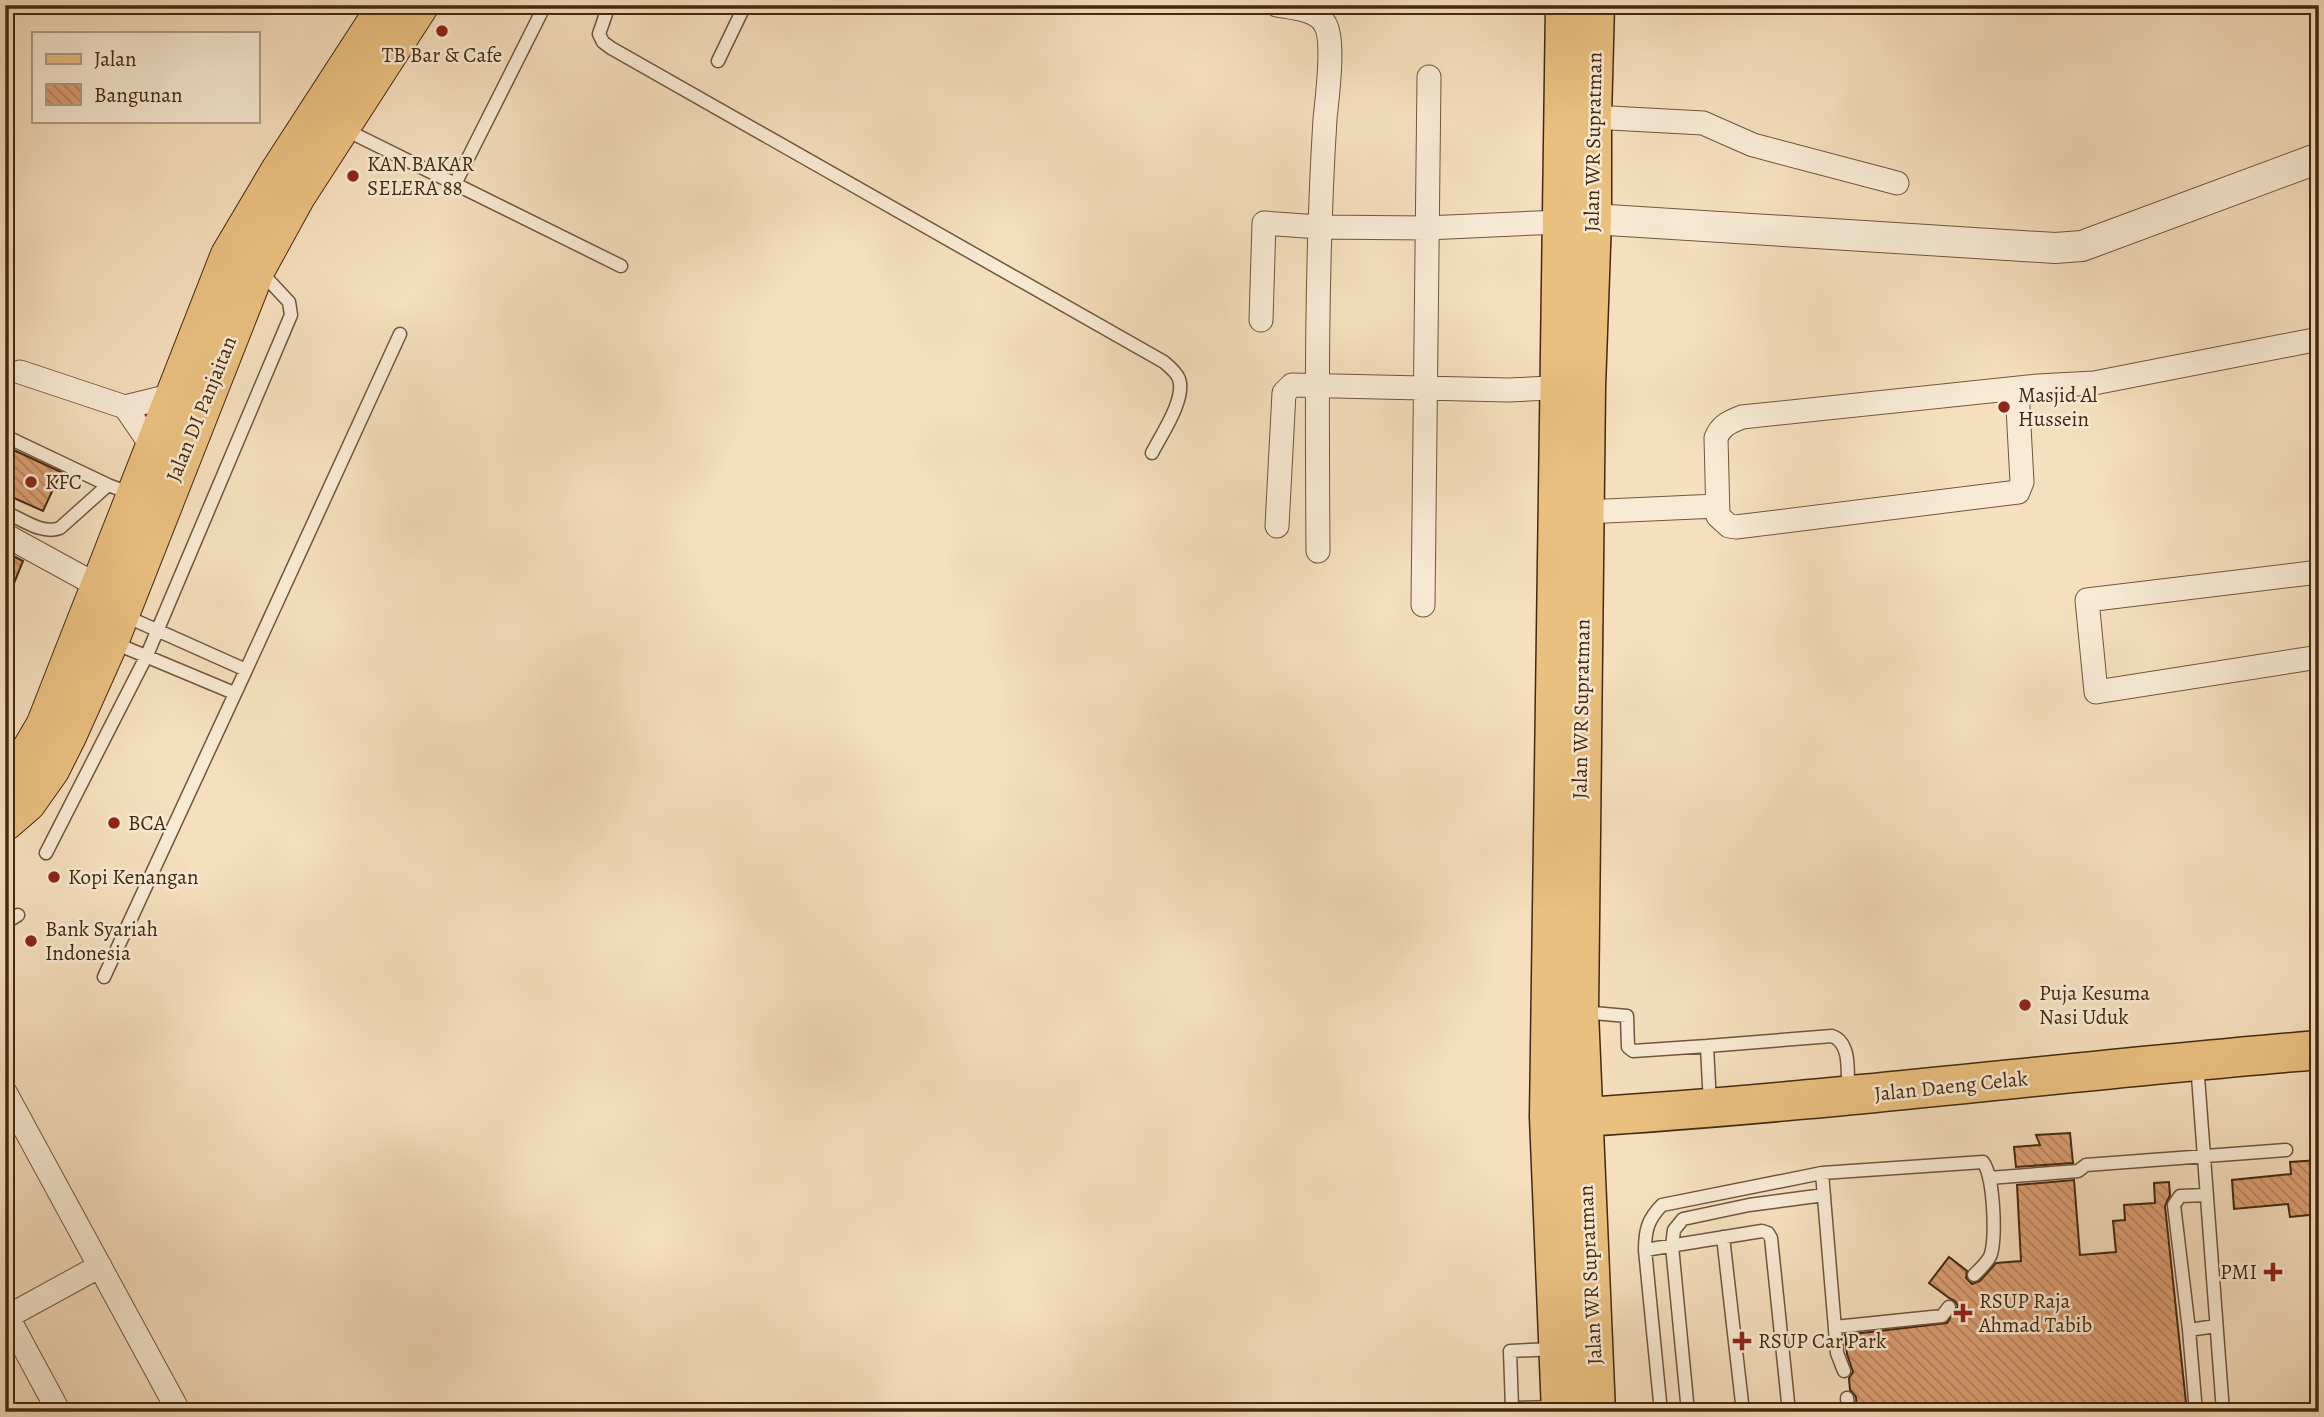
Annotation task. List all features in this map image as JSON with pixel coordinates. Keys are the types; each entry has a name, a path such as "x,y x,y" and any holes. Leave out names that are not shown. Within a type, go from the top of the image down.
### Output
{"highway":[{"name":"Jalan WR Supratman","path":"1564,5 1576,221 1549,1117 1559,1349 1573,1410"},
{"name":"Jalan WR Supratman","path":"1576,221 1592,117 1595,5"},
{"name":"Jalan WR Supratman","path":"1572,387 1584,512 1579,1012 1582,1116 1573,1410"},
{"name":"Jalan Daeng Celak","path":"1582,1116 1711,1109 1848,1097 2197,1060 2319,1050"}],"main road":[{"name":"Jalan DI Panjaitan","path":"5,822 27,803 51,769 110,614 185,399 229,256 280,170 387,5"},
{"name":"Jalan DI Panjaitan","path":"5,781 24,761 110,614 122,490 185,399 296,197 420,5"}],"street":[{"path":"1277,5 1320,17 1329,33 1319,227 1318,551"},
{"path":"1423,606 1429,77"},
{"path":"1592,117 1703,123 1753,145 1897,183"},
{"path":"1261,320 1265,223 1319,227 1426,228 1576,221 2056,248 2082,246 2319,158"},
{"path":"2017,389 2022,481 2018,492 1736,527 1722,521 1718,516 1716,438 1719,430 1727,423 1742,417 2017,389 2094,383 2319,339"},
{"path":"20,372 125,407 185,399"},
{"path":"1277,526 1284,393 1292,385 1508,390 1572,387"},
{"path":"125,407 153,448"},
{"path":"1584,512 1717,506"},
{"path":"5,535 110,614"},
{"path":"2319,572 2087,600 2096,692 2319,657"},
{"path":"5,1092 178,1412"},
{"path":"59,1412 6,1316 100,1266"}],"lane":[{"path":"609,5 599,34 603,42 611,48 1164,362 1178,376 1181,388 1178,401 1152,453"},
{"path":"718,61 745,5"},
{"path":"455,184 542,11"},
{"path":"340,127 621,266"},
{"path":"46,853 159,630 291,315 289,302 257,268"},
{"path":"104,977 400,334"},
{"path":"5,436 122,490"},
{"path":"5,512 44,530 54,530 122,490"},
{"path":"110,614 159,630 246,670"},
{"path":"110,614 147,655 234,693"},
{"path":"5,923 18,915"},
{"path":"1579,1012 1627,1016 1628,1047 1633,1051 1832,1036 1845,1045 1848,1097"},
{"path":"1707,1046 1711,1109"},
{"path":"2197,1060 2223,1412"},
{"path":"1989,1178 2074,1172 2086,1165 2286,1150"},
{"path":"1661,1412 1645,1231 1650,1217 1662,1205 1822,1173 1979,1160 1988,1169 1993,1234 1991,1257 1974,1275"},
{"path":"1822,1173 1837,1353 1844,1371"},
{"path":"1688,1412 1672,1246 1674,1230 1683,1219 1824,1195"},
{"path":"2196,1412 2174,1205 2180,1196 2207,1195"},
{"path":"1645,1250 1762,1231 1768,1233 1771,1238 1789,1412"},
{"path":"1723,1237 1743,1412"},
{"path":"1835,1327 1941,1316 1948,1307"},
{"path":"2189,1330 2216,1326"},
{"path":"1847,1398 1848,1412"}],"building":[{"name":"KFC","path":"5,446 61,472 43,511 5,494"},
{"path":"5,552 23,561 6,603 5,603"},
{"path":"2070,1133 2073,1163 2016,1167 2014,1147 2040,1145 2036,1135"},
{"path":"2319,1160 2319,1214 2290,1217 2288,1204 2234,1209 2232,1180 2291,1174 2290,1162"},
{"path":"2074,1180 2080,1255 2116,1252 2113,1221 2125,1220 2124,1205 2155,1203 2154,1183 2169,1182 2170,1195 2165,1206 2187,1412 1857,1412 1856,1397 1850,1390 1849,1378 1853,1372 1845,1335 1947,1323 1958,1306 1929,1283 1949,1257 1967,1271 1966,1278 1972,1284 1980,1281 1996,1263 2021,1261 2017,1185"}],"place":[{"name":"TB Bar & Cafe","path":"442,31"},
{"name":"KAN BAKAR SELERA 88","path":"353,176"},
{"name":"Masjid Al Hussein","path":"2004,407"},
{"name":"KFC","path":"31,482"},
{"name":"BCA","path":"114,823"},
{"name":"Kopi Kenangan","path":"54,877"},
{"name":"Bank Syariah Indonesia","path":"31,941"},
{"name":"Puja Kesuma Nasi Uduk","path":"2025,1005"},
{"name":"PMI","path":"2273,1272"},
{"name":"RSUP Raja Ahmad Tabib","path":"1963,1313"},
{"name":"RSUP Car Park","path":"1742,1341"}]}
